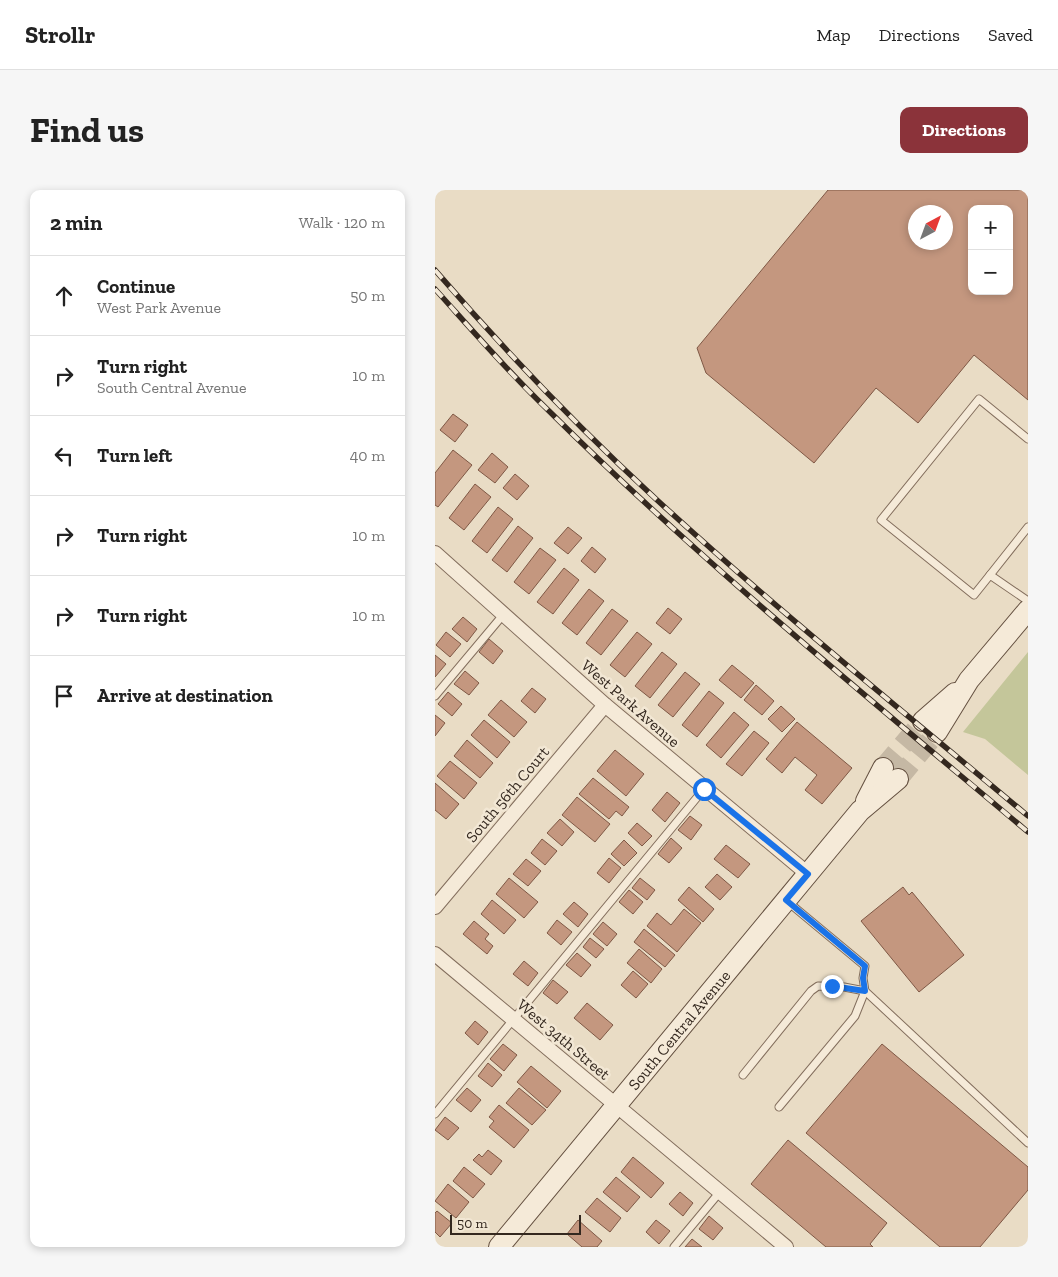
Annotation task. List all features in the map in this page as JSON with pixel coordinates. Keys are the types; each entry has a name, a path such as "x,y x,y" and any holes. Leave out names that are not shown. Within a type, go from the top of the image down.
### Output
{"main road":[{"path":"930,726 1028,610"},
{"name":"South Central Avenue","path":"499,1247 891,774"}],"street":[{"name":"West Park Avenue","path":"435,553 605,705 808,874"},
{"name":"South 56th Court","path":"435,907 605,705"},
{"name":"West 34th Street","path":"435,954 785,1247"}],"lane":[{"path":"1028,439 979,399 881,520 974,595 1028,527"},
{"path":"990,575 1028,601"},
{"path":"435,696 503,615"},
{"path":"435,1114 704,789"},
{"path":"779,1107 855,1016 865,991 863,978 865,966 786,900"},
{"path":"743,1075 811,991 818,986 838,986 865,991 1028,1143"},
{"path":"674,1247 719,1193"}],"green space":[{"path":"1028,652 1028,775 985,739 963,732"}],"building":[{"path":"828,190 1028,190 1028,400 974,355 918,423 876,388 814,463 706,373 697,348"},
{"path":"453,414 468,425 455,442 440,430"},
{"path":"453,450 472,465 438,507 435,505 435,473"},
{"path":"492,453 508,467 495,483 478,470"},
{"path":"515,474 529,486 517,500 503,488"},
{"path":"475,484 491,497 464,530 449,518"},
{"path":"498,507 513,519 487,553 472,541"},
{"path":"518,526 533,538 507,572 492,560"},
{"path":"568,527 582,538 568,554 554,543"},
{"path":"592,547 606,559 595,573 581,561"},
{"path":"540,548 556,560 529,594 514,582"},
{"path":"564,568 579,580 553,614 537,602"},
{"path":"589,589 604,601 577,635 562,623"},
{"path":"668,608 682,619 670,634 656,623"},
{"path":"612,609 628,621 601,655 586,643"},
{"path":"463,617 477,629 467,642 452,629"},
{"path":"446,632 461,644 450,657 436,645"},
{"path":"637,632 652,644 625,677 610,665"},
{"path":"489,639 503,651 493,664 479,652"},
{"path":"662,652 677,664 650,698 635,686"},
{"path":"435,655 446,664 435,677"},
{"path":"732,665 754,683 741,698 719,680"},
{"path":"465,671 479,683 469,695 454,684"},
{"path":"685,672 700,684 673,717 658,705"},
{"path":"756,685 774,701 762,715 744,700"},
{"path":"532,688 546,699 535,713 521,701"},
{"path":"709,691 724,703 697,737 682,725"},
{"path":"448,692 462,704 452,716 438,704"},
{"path":"501,700 527,722 514,737 488,715"},
{"path":"781,706 795,719 782,732 768,719"},
{"path":"734,712 749,725 721,758 706,745"},
{"path":"435,715 445,723 435,736"},
{"path":"484,720 510,742 497,758 471,735"},
{"path":"797,722 852,768 822,804 805,790 817,775 795,757 782,773 766,759"},
{"path":"754,731 769,743 742,776 726,764"},
{"path":"467,740 493,763 480,778 454,756"},
{"path":"615,750 644,774 626,796 597,771"},
{"path":"450,761 477,783 464,799 437,776"},
{"path":"593,778 629,807 622,816 616,811 609,819 579,794"},
{"path":"435,783 459,804 446,819 435,810"},
{"path":"667,792 680,803 665,822 652,810"},
{"path":"577,797 610,824 595,842 562,815"},
{"path":"690,816 702,825 691,840 678,830"},
{"path":"560,819 574,832 562,846 547,833"},
{"path":"637,823 652,836 642,846 628,833"},
{"path":"671,838 682,848 669,863 658,854"},
{"path":"542,839 557,851 545,865 531,853"},
{"path":"624,840 637,853 624,866 611,854"},
{"path":"726,845 750,864 738,878 714,859"},
{"path":"609,858 621,868 609,883 597,873"},
{"path":"526,859 541,871 528,886 513,874"},
{"path":"717,874 732,887 720,900 705,887"},
{"path":"509,878 538,902 524,918 496,894"},
{"path":"640,878 655,890 647,900 632,888"},
{"path":"689,887 714,909 703,922 678,900"},
{"path":"903,887 909,895 912,892 964,955 919,992 861,921"},
{"path":"629,890 643,902 633,914 619,902"},
{"path":"492,900 516,920 504,934 481,914"},
{"path":"574,902 588,914 578,927 563,914"},
{"path":"684,909 701,923 677,952 647,926 657,913 671,925"},
{"path":"557,920 572,932 561,945 547,933"},
{"path":"474,921 489,934 485,939 493,946 487,954 463,934"},
{"path":"603,922 617,934 607,946 593,934"},
{"path":"644,929 675,955 665,967 634,942"},
{"path":"590,938 604,949 596,958 583,947"},
{"path":"639,949 662,969 651,983 627,963"},
{"path":"577,953 591,965 581,977 566,965"},
{"path":"524,961 538,973 528,986 513,974"},
{"path":"633,971 648,984 636,998 621,985"},
{"path":"553,980 568,992 557,1004 543,993"},
{"path":"587,1003 613,1025 600,1040 574,1018"},
{"path":"475,1021 488,1032 478,1045 465,1033"},
{"path":"503,1044 517,1055 504,1071 490,1059"},
{"path":"882,1044 1028,1167 1028,1190 980,1247 940,1247 806,1133"},
{"path":"488,1063 502,1075 492,1087 478,1076"},
{"path":"531,1066 561,1091 547,1108 517,1082"},
{"path":"467,1088 481,1100 471,1112 456,1100"},
{"path":"519,1088 546,1110 532,1125 506,1103"},
{"path":"499,1105 529,1130 514,1148 489,1127 494,1121 489,1117"},
{"path":"445,1117 459,1128 448,1140 435,1130"},
{"path":"788,1140 887,1223 870,1244 873,1247 826,1247 751,1184"},
{"path":"488,1150 502,1161 491,1175 473,1160 479,1154 482,1157"},
{"path":"633,1157 664,1183 651,1198 621,1172"},
{"path":"464,1167 485,1184 473,1198 453,1181"},
{"path":"616,1177 640,1197 627,1212 603,1192"},
{"path":"448,1184 469,1202 456,1218 435,1201"},
{"path":"680,1192 693,1203 683,1216 669,1204"},
{"path":"597,1198 621,1218 610,1232 585,1212"},
{"path":"437,1211 452,1223 440,1237 435,1232 435,1213"},
{"path":"709,1216 723,1228 713,1240 699,1229"},
{"path":"578,1220 602,1241 597,1247 582,1247 567,1234"},
{"path":"656,1220 670,1231 659,1244 646,1232"},
{"path":"692,1239 702,1247 685,1247"}],"tunnel":[{"path":"883,768 923,721"},
{"path":"898,779 937,732"}],"railway":[{"path":"435,270 543,388 657,500 794,621 1028,816"},
{"path":"435,289 533,396 605,466 783,626 1028,832"}],"route":[{"path":"704,789 808,874 786,900 865,966 863,978 865,991 832,986"}]}
